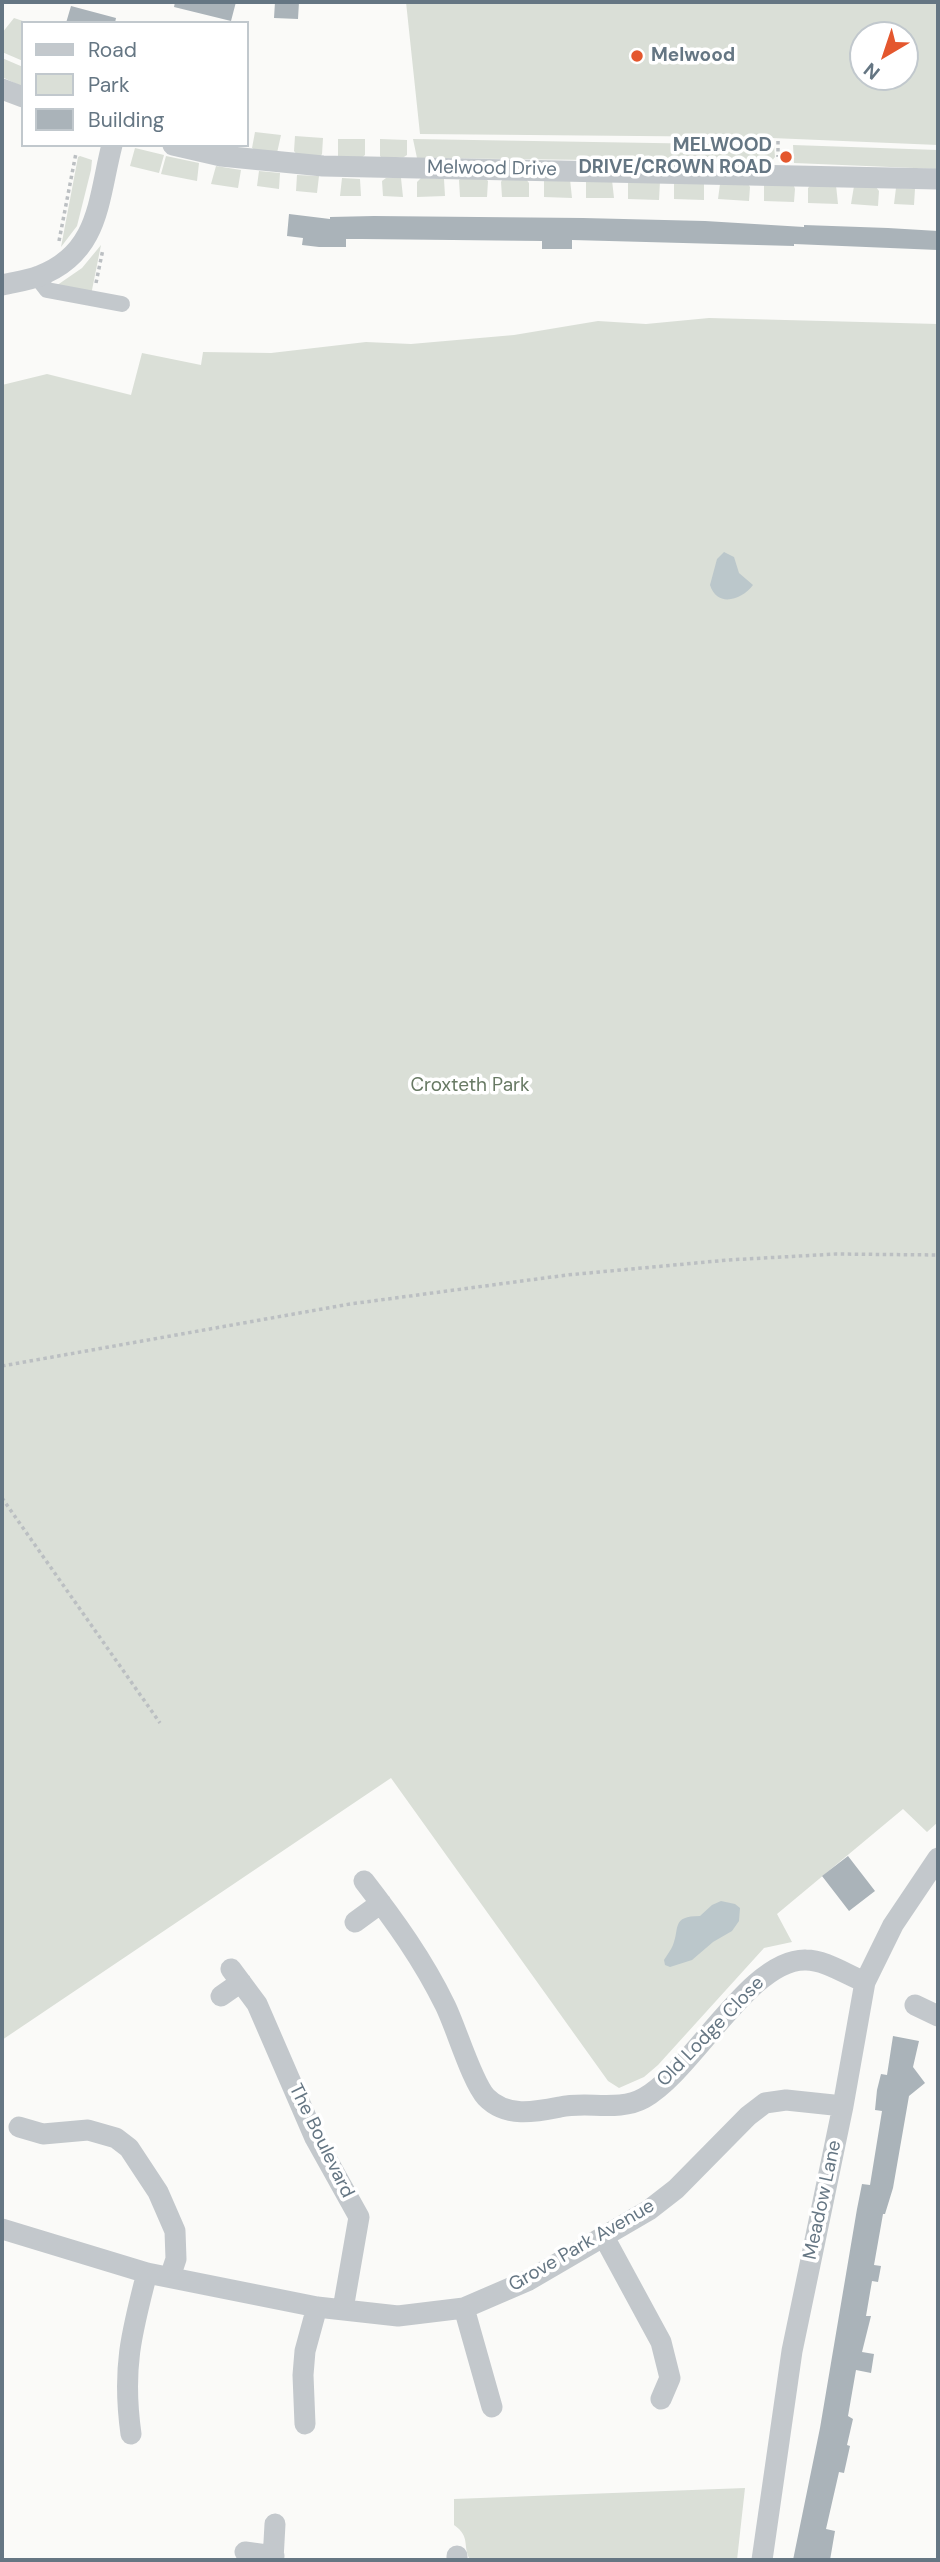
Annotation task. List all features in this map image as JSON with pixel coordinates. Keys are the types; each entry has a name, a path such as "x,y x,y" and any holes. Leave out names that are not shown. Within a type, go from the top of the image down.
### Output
{"street":[{"path":"2,89 21,96"},
{"path":"2,285 45,274 76,254 99,208 112,147"},
{"name":"Melwood Drive","path":"182,147 221,156 323,166 938,179"},
{"path":"45,274 47,290 122,304"},
{"name":"Meadow Lane","path":"762,2560 792,2351 843,2106 865,1982 893,1925 938,1858"},
{"name":"Old Lodge Close","path":"364,1881 414,1948 430,1975 456,2027 484,2096 506,2109 538,2112 570,2105 628,2104 643,2099 676,2073 751,1989 770,1972 788,1962 818,1962 865,1982"},
{"path":"355,1922 381,1903"},
{"name":"The Boulevard","path":"221,1996 236,1976 257,2004 315,2138 359,2217 343,2309"},
{"path":"915,2005 937,2012"},
{"name":"Grove Park Avenue","path":"2,2230 147,2273 317,2307 398,2316 464,2308 529,2280 649,2210 677,2189 748,2116 765,2103 786,2100 843,2106"},
{"path":"19,2127 43,2134 88,2130 116,2138 129,2148 159,2192 175,2231 176,2259 170,2277"},
{"path":"604,2237 662,2342 670,2378 661,2399"},
{"path":"131,2434 126,2401 126,2371 131,2336 147,2273"},
{"path":"305,2424 304,2351 317,2307"},
{"path":"464,2308 492,2407"},
{"path":"245,2552 274,2558 275,2524"}],"path":[{"path":"45,274 76,153"},
{"path":"90,230 106,234 93,298"},
{"path":"2,1366 350,1304 567,1275 728,1259 836,1254 938,1255"},
{"path":"2,1498 160,1723"}],"green space":[{"name":"Melwood","path":"406,2 938,2 938,145 748,137 420,134"},
{"path":"14,18 23,21 21,60 2,52 2,33"},
{"path":"2,58 21,66 21,86 2,77"},
{"path":"255,132 281,135 277,153 252,148"},
{"path":"295,136 323,138 320,157 297,155 294,151"},
{"path":"338,139 365,139 365,155 361,158 338,157"},
{"path":"380,139 407,140 407,155 382,158"},
{"path":"413,139 774,145 775,157 771,162 417,158"},
{"path":"793,145 938,150 938,169 794,163"},
{"path":"135,148 164,155 159,173 130,166"},
{"path":"166,156 199,163 197,181 161,174"},
{"path":"78,157 92,160 91,170 77,226 61,247"},
{"path":"216,166 241,170 238,188 211,184"},
{"path":"259,171 280,173 279,189 257,186"},
{"path":"297,175 319,176 317,193 296,191"},
{"path":"484,177 488,181 487,197 460,197 459,180"},
{"path":"342,178 360,179 361,196 340,196"},
{"path":"386,178 401,178 403,197 383,196 382,181"},
{"path":"421,178 444,179 445,196 417,197 417,182"},
{"path":"503,178 526,179 529,183 529,197 502,197"},
{"path":"570,179 572,198 544,197 544,181"},
{"path":"612,180 614,198 586,198 586,182"},
{"path":"660,181 659,200 628,199 628,183"},
{"path":"704,182 704,200 674,199 674,183"},
{"path":"747,182 750,187 749,201 718,199 720,184"},
{"path":"793,183 794,202 764,201 764,185"},
{"path":"811,185 836,185 838,204 808,203 808,188"},
{"path":"854,186 876,187 879,191 878,206 851,204"},
{"path":"896,188 915,189 914,205 894,204"},
{"path":"101,245 91,295 53,288 82,268"},
{"name":"Croxteth Park","path":"709,318 938,324 938,1822 927,1832 903,1809 777,1914 792,1942 764,1948 658,2065 644,2077 619,2088 608,2081 391,1778 2,2040 2,385 47,374 131,395 142,353 201,365 203,352 271,353 366,342 411,344 514,335 598,321 646,324"},
{"path":"745,2488 737,2560 470,2560 463,2533 454,2525 454,2499"}],"shaded area":[{"path":"724,552 734,557 739,573 753,585 736,598 718,597 710,585 717,559"},
{"path":"721,1901 740,1908 739,1921 732,1931 713,1942 692,1960 670,1967 665,1965 664,1960 673,1945 678,1924 685,1918 700,1916"}],"building":[{"path":"175,2 236,2 231,21 174,7"},
{"path":"275,2 299,2 298,19 274,18"},
{"path":"71,6 116,18 115,21 67,21"},
{"path":"289,214 330,219 374,216 583,218 888,228 938,231 938,250 572,240 572,249 542,249 542,241 362,239 346,239 346,247 319,247 302,245 303,238 287,236"},
{"path":"848,1856 875,1891 849,1911 822,1876"},
{"path":"893,2036 919,2041 913,2067 925,2083 909,2096 893,2188 883,2214 874,2265 881,2266 878,2282 872,2281 866,2316 871,2316 862,2352 874,2354 871,2373 856,2370 848,2416 853,2419 847,2445 850,2446 844,2473 839,2472 826,2529 835,2531 830,2560 793,2560 820,2428 862,2184 870,2185 882,2111 875,2110 877,2090 881,2074 887,2075"}],"place":[{"name":"Melwood","path":"637,56"},
{"name":"MELWOOD DRIVE/CROWN ROAD","path":"786,157"}]}
